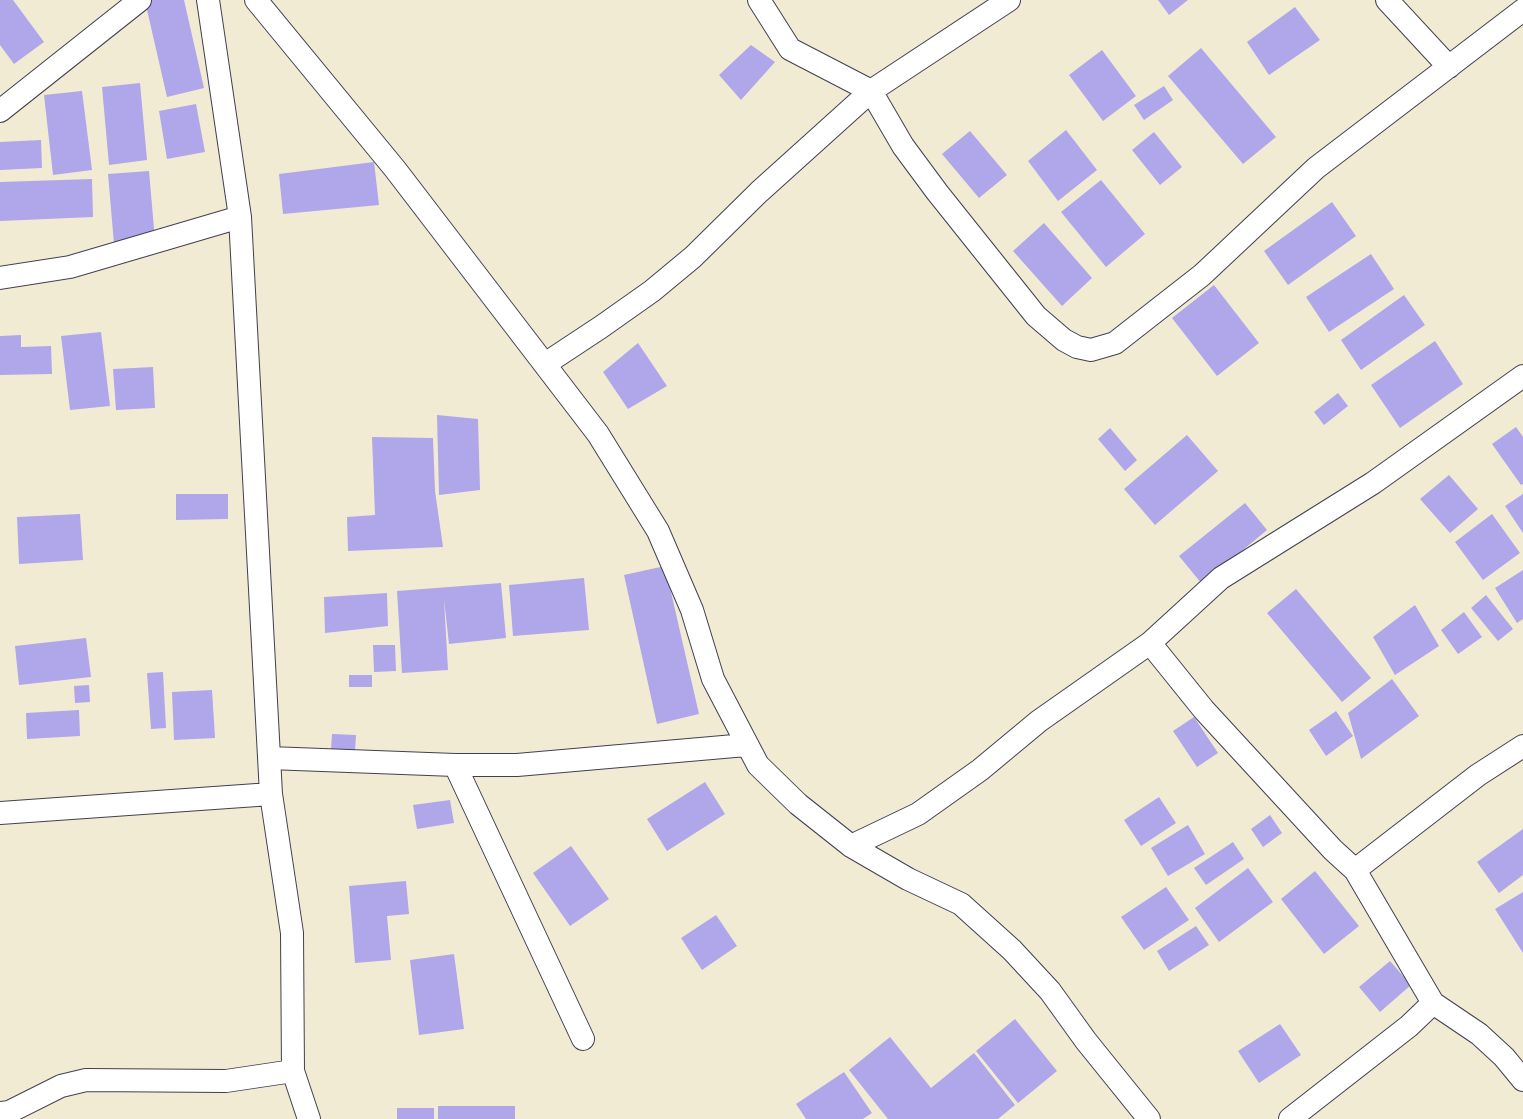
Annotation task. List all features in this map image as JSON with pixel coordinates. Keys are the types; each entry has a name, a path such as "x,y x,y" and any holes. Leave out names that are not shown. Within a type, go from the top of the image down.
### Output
{"street":[{"path":"0,111 140,0"},
{"path":"208,0 240,217 271,794 292,933 293,1071 309,1119"},
{"path":"256,0 395,169 598,434 658,531 692,610 713,679 758,766 798,804 851,846 908,879 961,904 1012,950 1050,990 1086,1041 1150,1119"},
{"path":"759,0 790,49 871,92 903,146 937,192 1036,316 1064,340 1077,347 1091,350 1115,343 1202,275 1316,168 1523,10"},
{"path":"1387,0 1449,66"},
{"path":"544,364 646,296 687,262 759,192 871,92 1002,2"},
{"path":"0,278 70,267 240,217"},
{"path":"851,846 918,814 980,770 1039,722 1150,643 1221,578 1373,482 1523,376"},
{"path":"1150,643 1204,710 1333,850 1355,870 1433,1004 1479,1034 1504,1057 1523,1080"},
{"path":"269,758 455,765 524,764 746,745"},
{"path":"1355,870 1478,775 1523,746"},
{"path":"455,765 583,1039"},
{"path":"0,813 271,794"},
{"path":"1290,1119 1409,1026 1433,1004"},
{"path":"6,1115 56,1089 86,1080 226,1082 293,1071"}],"building":[{"path":"0,0 13,0 44,42 14,64 0,45"},
{"path":"184,0 204,88 167,97 145,1"},
{"path":"1158,0 1188,0 1169,15"},
{"path":"1295,7 1320,40 1269,75 1247,42"},
{"path":"751,45 775,62 741,100 719,75"},
{"path":"1201,48 1276,137 1243,164 1168,76"},
{"path":"1102,50 1136,96 1103,121 1069,75"},
{"path":"140,83 147,160 109,165 102,87"},
{"path":"1164,86 1173,100 1144,120 1134,105"},
{"path":"82,91 92,170 53,175 44,95"},
{"path":"196,104 205,152 167,159 159,111"},
{"path":"1066,130 1097,170 1058,201 1028,161"},
{"path":"970,131 1007,175 979,198 942,154"},
{"path":"1154,132 1182,167 1160,185 1132,150"},
{"path":"41,140 42,168 0,170 0,142"},
{"path":"374,162 379,205 283,214 279,174"},
{"path":"149,171 155,240 114,244 108,174"},
{"path":"92,179 93,217 0,221 0,182"},
{"path":"1101,180 1145,234 1106,267 1061,212"},
{"path":"1332,202 1356,236 1288,285 1264,251"},
{"path":"1044,223 1092,278 1062,306 1013,251"},
{"path":"1371,254 1394,289 1329,332 1306,297"},
{"path":"1214,285 1259,343 1217,376 1172,318"},
{"path":"1404,295 1425,325 1361,370 1341,340"},
{"path":"101,332 110,406 70,410 61,336"},
{"path":"21,335 21,347 51,346 52,374 0,375 0,336"},
{"path":"1435,341 1463,384 1400,428 1371,385"},
{"path":"638,343 667,386 628,409 603,372"},
{"path":"153,367 155,408 116,410 113,369"},
{"path":"1338,393 1348,406 1324,425 1314,412"},
{"path":"437,415 478,419 480,490 439,495"},
{"path":"1516,427 1523,437 1523,484 1521,485 1492,444"},
{"path":"1110,428 1137,460 1125,471 1098,439"},
{"path":"1187,435 1218,471 1155,525 1124,489"},
{"path":"372,437 433,438 435,491 443,547 348,551 347,517 375,515"},
{"path":"1449,475 1478,509 1450,533 1420,499"},
{"path":"176,494 228,494 228,519 176,520"},
{"path":"1523,494 1523,533 1505,506"},
{"path":"1245,503 1267,530 1202,584 1179,556"},
{"path":"80,514 83,560 19,564 17,517"},
{"path":"1492,514 1520,553 1483,580 1455,542"},
{"path":"665,566 699,714 657,724 624,575"},
{"path":"1523,570 1523,619 1517,623 1495,588"},
{"path":"584,578 589,630 513,636 509,585"},
{"path":"501,583 506,638 449,644 444,599 448,670 402,673 397,591"},
{"path":"1296,589 1371,678 1342,702 1267,613"},
{"path":"387,593 388,626 325,633 324,597"},
{"path":"1486,595 1513,629 1498,641 1471,608"},
{"path":"1415,605 1439,646 1395,675 1373,637"},
{"path":"1464,612 1482,637 1458,654 1441,630"},
{"path":"86,638 91,677 19,685 15,646"},
{"path":"373,645 395,645 396,671 374,672"},
{"path":"163,672 166,728 151,729 147,673"},
{"path":"349,675 372,675 372,687 349,687"},
{"path":"1392,679 1419,716 1361,759 1348,713"},
{"path":"89,685 90,702 75,703 74,686"},
{"path":"212,690 215,738 174,740 172,692"},
{"path":"79,710 80,736 27,739 26,713"},
{"path":"1336,711 1353,736 1326,756 1309,730"},
{"path":"1194,717 1218,753 1197,767 1173,731"},
{"path":"332,734 356,735 355,751 331,750"},
{"path":"705,782 725,814 667,851 647,819"},
{"path":"1159,797 1176,823 1141,846 1124,820"},
{"path":"450,800 454,823 417,829 413,805"},
{"path":"1270,815 1282,833 1263,847 1251,829"},
{"path":"1188,825 1205,854 1168,876 1151,848"},
{"path":"1523,829 1523,875 1499,893 1477,862"},
{"path":"1233,842 1244,859 1206,885 1194,868"},
{"path":"571,846 609,899 570,926 533,873"},
{"path":"1248,868 1273,902 1219,942 1195,908"},
{"path":"1315,871 1359,926 1324,954 1281,899"},
{"path":"406,881 409,914 387,916 391,960 355,963 349,886"},
{"path":"1166,887 1189,920 1144,950 1121,917"},
{"path":"1523,892 1523,953 1495,909"},
{"path":"716,915 737,946 702,970 681,938"},
{"path":"1196,926 1209,945 1169,971 1157,951"},
{"path":"454,954 464,1029 419,1035 410,960"},
{"path":"1390,961 1411,985 1380,1012 1359,987"},
{"path":"1015,1019 1057,1071 1018,1103 976,1051"},
{"path":"1280,1024 1301,1055 1259,1083 1238,1051"},
{"path":"890,1037 931,1088 974,1053 1015,1105 998,1119 888,1119 849,1070"},
{"path":"844,1072 872,1113 863,1119 806,1119 796,1104"},
{"path":"438,1106 515,1106 515,1119 438,1119"},
{"path":"397,1108 434,1108 434,1119 397,1119"}]}
